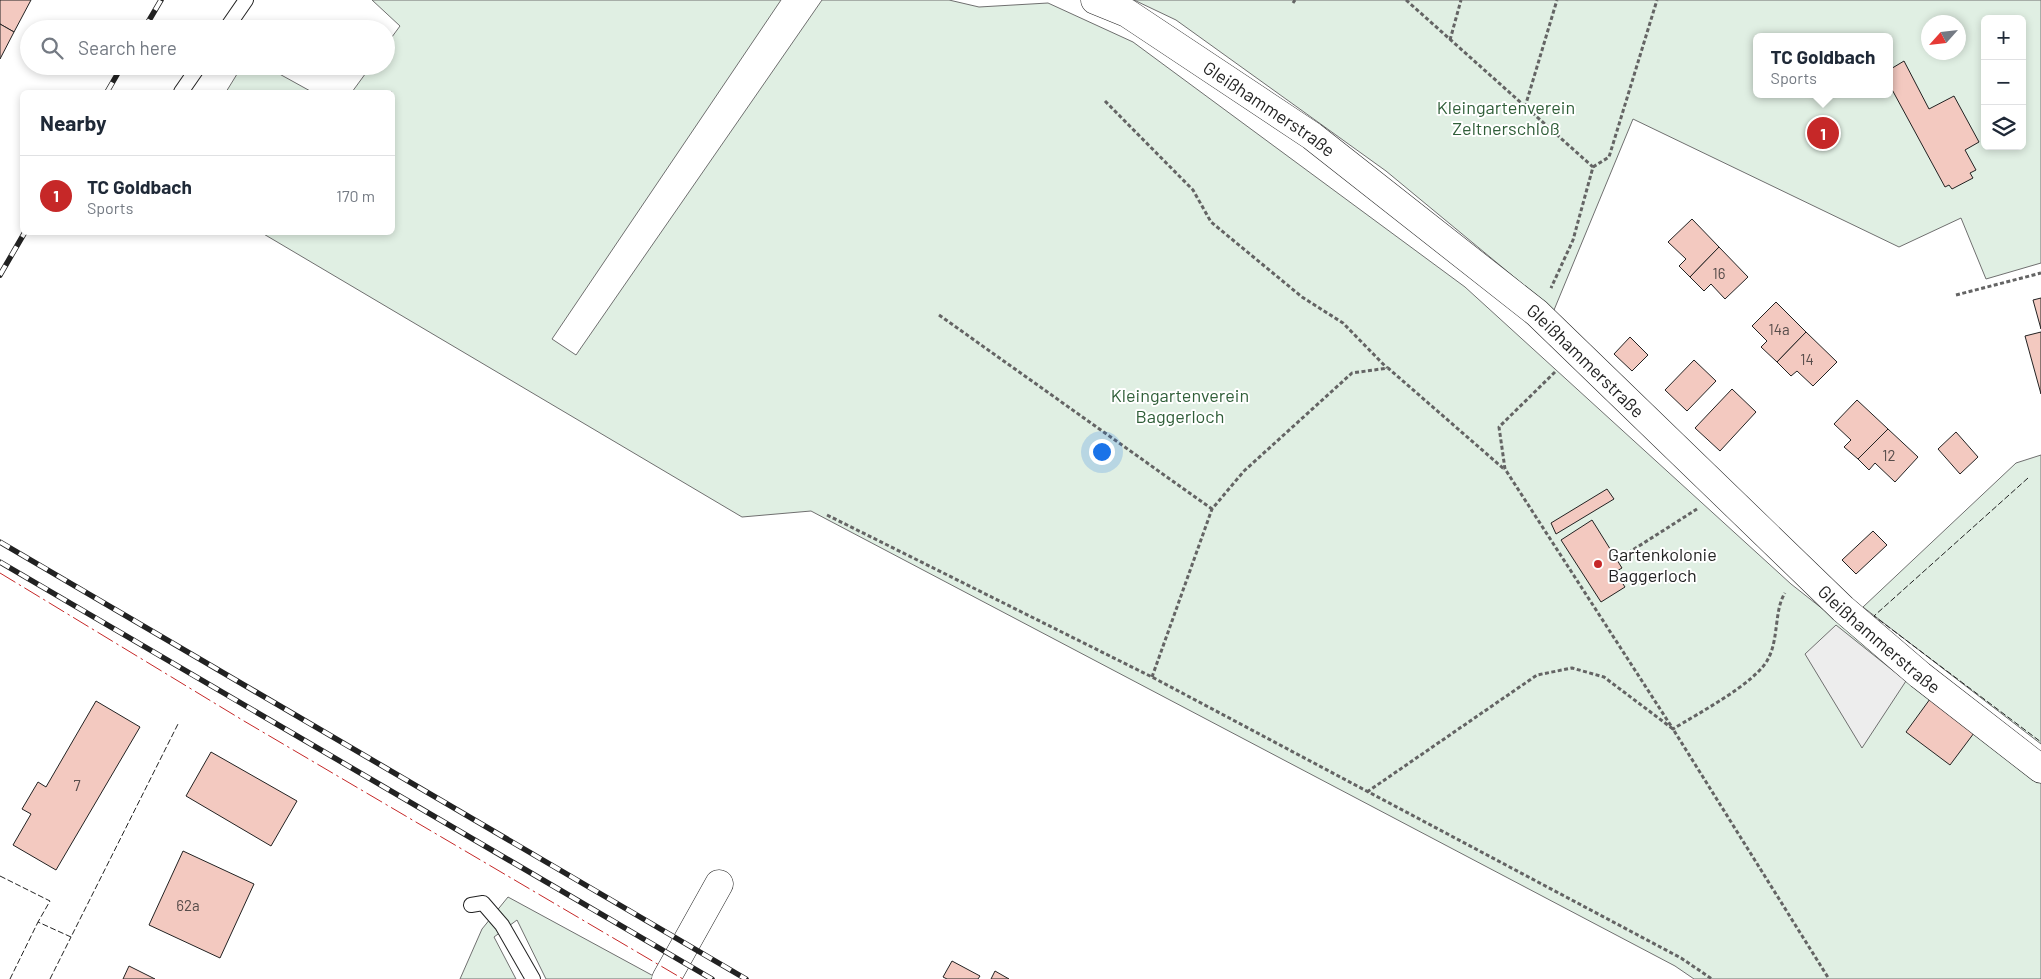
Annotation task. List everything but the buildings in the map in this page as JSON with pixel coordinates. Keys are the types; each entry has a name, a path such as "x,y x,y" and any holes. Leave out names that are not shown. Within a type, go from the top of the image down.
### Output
{"street":[{"name":"Gleißhammerstraße","path":"1095,0 1128,13 1312,136 1537,313 1804,569 1843,609 1920,675 2041,769"},
{"path":"666,979 719,884"}],"lane":[{"path":"232,20 246,0"},
{"path":"182,90 193,75"},
{"path":"471,905 483,904 502,925 533,979"}],"path":[{"path":"1406,0 1593,167"},
{"path":"1450,40 1461,0"},
{"path":"1525,107 1557,0"},
{"path":"1537,313 1574,240 1593,167 1609,158 1657,0"},
{"path":"1105,101 1193,190 1212,222 1302,296 1343,323 1388,368 1505,470 1674,729 1829,979"},
{"path":"1956,295 2041,273"},
{"path":"939,315 1212,509"},
{"path":"1505,470 1499,427 1577,351"},
{"path":"1152,678 1212,509 1244,471 1352,373 1388,368"},
{"path":"1617,560 1697,509"},
{"path":"827,515 1152,678 1681,958 1712,979"},
{"path":"1674,729 1756,675 1768,659 1776,635 1781,598 1804,569"},
{"path":"1367,792 1537,675 1572,668 1604,677 1674,729"}],"green space":[{"name":"Kleingartenverein Baggerloch","path":"372,0 781,0 552,339 576,355 822,0 949,0 979,7 1048,3 1133,42 1465,287 1791,584 2041,781 2041,979 1694,979 1675,966 811,511 742,517 265,235 395,235 395,90 353,90 364,75 395,75 395,33 400,26"},
{"name":"Kleingartenverein Zeltnerschloß","path":"1134,0 2041,0 2041,263 1986,279 1961,218 1899,247 1633,119 1554,310 1386,171 1176,20"},
{"path":"236,75 281,75 308,90 227,90"},
{"path":"2041,455 2041,744 1863,607 2016,463"},
{"path":"508,897 659,979 546,979 517,920 494,937 516,979 460,979 482,929"}],"shaded area":[{"path":"1836,625 1906,681 1862,748 1805,654"}],"railway":[{"path":"149,20 161,0"},
{"path":"108,90 117,75"},
{"path":"0,275 23,235"},
{"path":"0,542 746,979"},
{"path":"0,562 712,979"}],"fence":[{"path":"2028,478 1874,616 2041,742"},
{"path":"0,876 50,901 38,922 71,937 178,724"},
{"path":"10,979 38,922"},
{"path":"50,979 71,937"}],"power":[{"path":"0,573 244,721 683,979"}],"place":[{"name":"TC Goldbach","path":"1823,133"},
{"name":"Gartenkolonie Baggerloch","path":"1598,564"}]}
